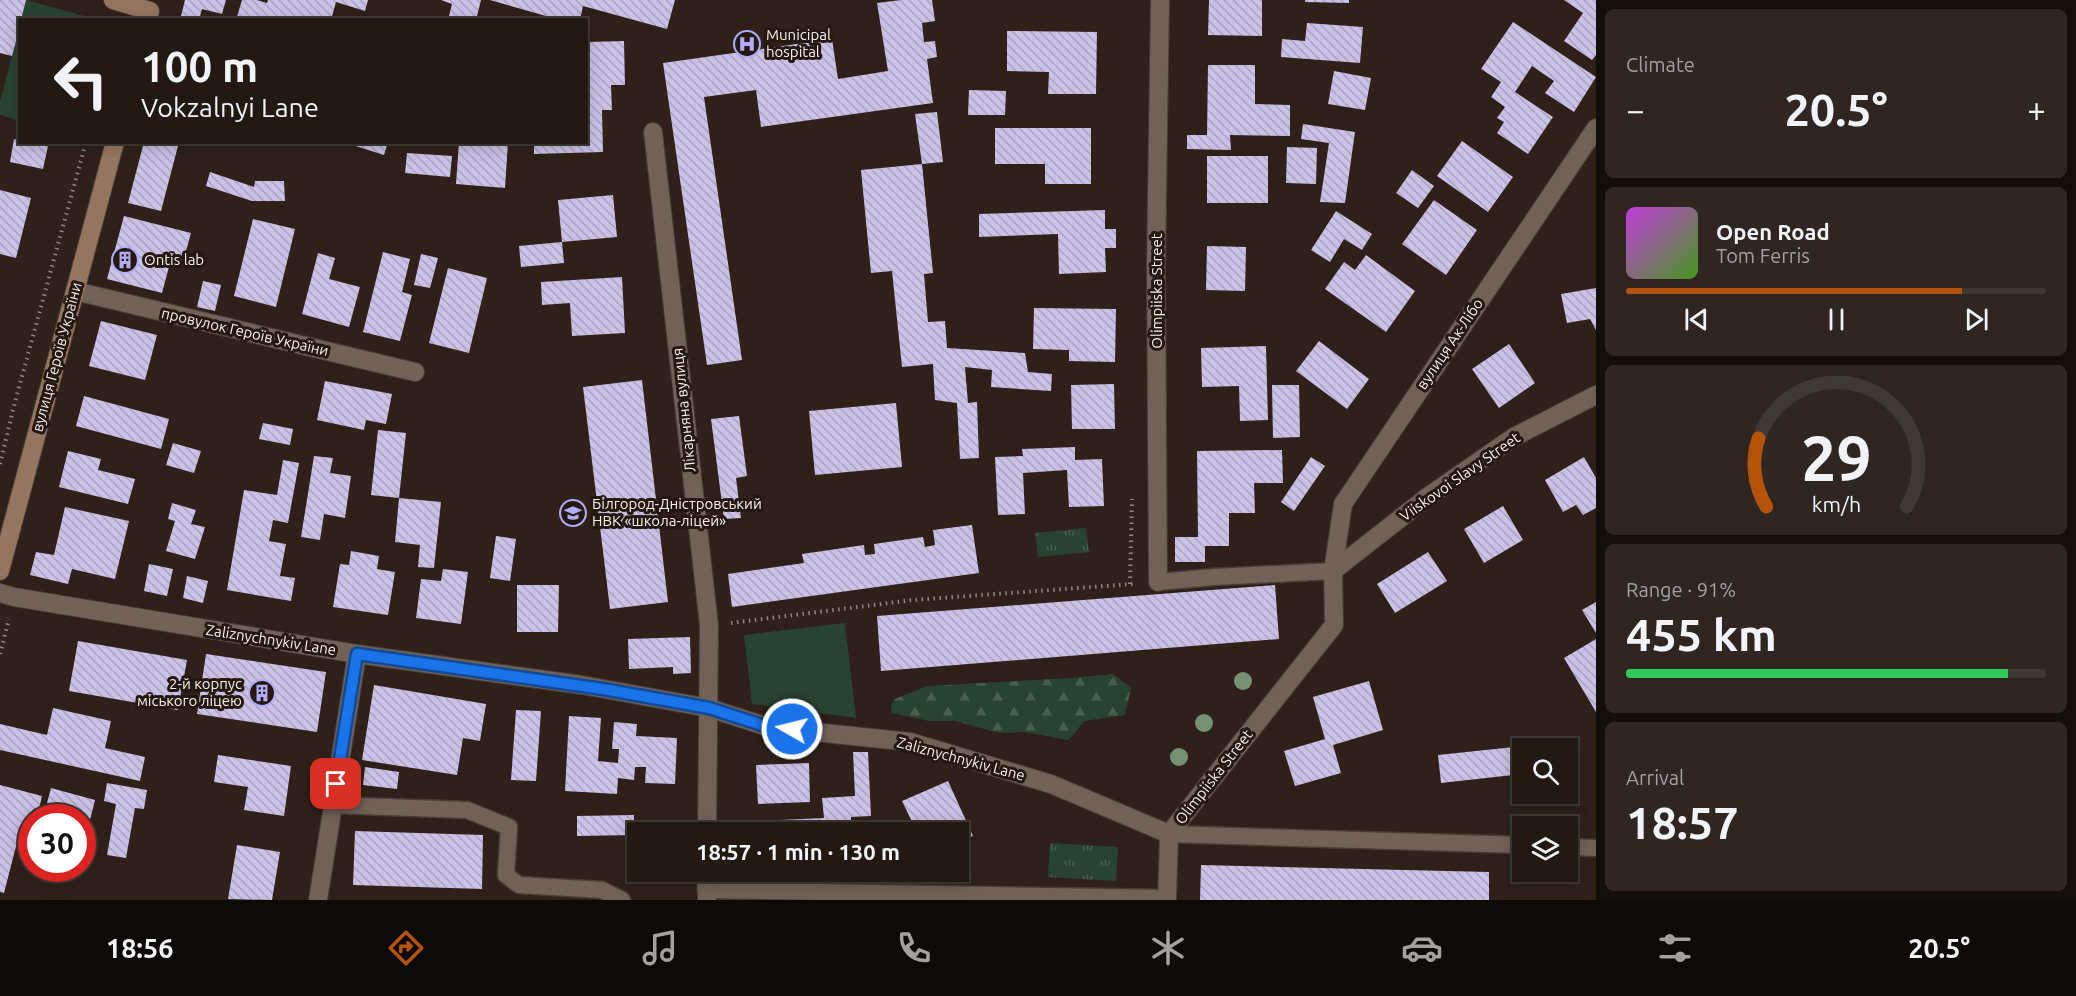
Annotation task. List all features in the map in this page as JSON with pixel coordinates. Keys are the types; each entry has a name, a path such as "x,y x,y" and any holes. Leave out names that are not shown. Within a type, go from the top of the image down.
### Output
{"street":[{"path":"113,0 143,9"},
{"name":"Olimpiiska Street","path":"1158,582 1156,267 1160,0"},
{"name":"вулиця Ак-Лібо","path":"1333,571 1343,504 1596,128"},
{"name":"Лікарняна вулиця","path":"653,132 708,625 707,822"},
{"name":"вулиця Героїв України","path":"0,571 114,144"},
{"name":"провулок Героїв України","path":"75,291 415,372"},
{"name":"Viiskovoi Slavy Street","path":"1333,571 1426,498 1514,437 1596,395"},
{"name":"Olimpiiska Street","path":"1167,899 1169,834 1334,624 1333,571"},
{"name":"Zaliznychnykiv Lane","path":"0,593 357,654 582,686 709,708 768,727 910,741 1051,784 1169,834"},
{"path":"318,900 357,654"}],"lane":[{"path":"1158,582 1333,571"},
{"path":"333,805 467,810 509,827 506,875 519,885 602,890 622,900"},
{"path":"1169,834 1512,845"},
{"path":"1578,847 1596,848"},
{"path":"706,895 1167,899"}],"path":[{"path":"0,464 86,144"},
{"path":"708,625 912,600 1158,582"}],"green space":[{"path":"26,0 88,18 21,18"},
{"path":"18,31 18,121 0,115 0,102"},
{"path":"1086,528 1089,552 1038,557 1035,533"},
{"path":"845,623 856,718 752,704 744,635"},
{"path":"1113,674 1131,688 1125,715 1084,721 1069,740 1024,732 999,733 955,721 929,721 892,713 891,705 895,699 927,686"},
{"path":"1050,843 1118,847 1116,881 1048,877"}],"building":[{"path":"0,0 26,0 22,18 18,18 18,34 12,56 0,53"},
{"path":"185,0 226,0 222,14 202,9 200,18 180,18"},
{"path":"242,0 267,3 268,0 368,0 365,11 336,2 332,18 260,18 255,16 254,18 237,18"},
{"path":"441,0 481,0 476,18 448,18 452,4"},
{"path":"490,0 675,0 667,29 583,6 580,18 553,18"},
{"path":"932,0 935,21 922,23 924,42 935,41 937,57 927,59 933,103 761,127 756,90 704,97 742,360 707,365 663,63 832,39 838,79 888,71 877,3"},
{"path":"1209,0 1262,0 1262,36 1208,35"},
{"path":"1305,0 1349,0 1349,3 1305,2"},
{"path":"1564,0 1596,0 1596,55 1592,60 1564,41 1583,13"},
{"path":"1513,22 1596,77 1574,112 1545,93 1554,81 1532,66 1515,92 1553,117 1528,154 1497,133 1504,122 1497,118 1505,107 1491,97 1501,82 1481,69"},
{"path":"1307,23 1363,27 1360,63 1281,57 1282,39 1305,41"},
{"path":"1007,31 1097,32 1096,94 1048,94 1049,72 1007,71"},
{"path":"624,41 625,85 611,85 612,110 602,110 603,152 534,154 534,144 588,144 588,42"},
{"path":"1208,65 1255,65 1255,104 1290,105 1290,136 1230,135 1231,150 1187,149 1187,135 1207,135"},
{"path":"1334,71 1371,78 1365,110 1328,104"},
{"path":"969,90 1006,91 1005,115 968,115"},
{"path":"937,112 943,162 922,164 915,114"},
{"path":"1303,124 1355,132 1345,203 1320,202 1329,143 1301,139"},
{"path":"995,128 1091,128 1091,184 1045,184 1045,164 995,164"},
{"path":"14,139 18,140 18,144 48,146 43,169 10,162"},
{"path":"1462,141 1513,177 1488,212 1437,176"},
{"path":"143,144 178,144 161,211 128,203"},
{"path":"349,144 387,144 384,155"},
{"path":"459,144 508,144 505,188 456,184"},
{"path":"1287,147 1317,148 1316,184 1286,183"},
{"path":"407,153 452,156 450,177 405,173"},
{"path":"1207,156 1268,156 1268,203 1207,203"},
{"path":"922,164 933,273 924,274 928,322 945,321 947,348 1025,353 1028,372 1052,374 1051,391 991,387 992,370 965,367 968,403 977,402 979,458 960,459 957,403 935,400 933,364 902,367 892,271 871,273 861,170"},
{"path":"1412,170 1434,186 1418,208 1396,193"},
{"path":"210,172 254,187 255,181 284,181 285,201 252,201 206,186"},
{"path":"0,190 31,198 16,258 0,254"},
{"path":"613,195 617,237 562,242 558,200"},
{"path":"1434,200 1477,230 1446,275 1402,244"},
{"path":"1105,210 1105,229 1116,229 1116,248 1105,248 1106,272 1059,274 1058,234 979,237 979,214"},
{"path":"1336,211 1372,234 1362,250 1344,239 1330,262 1311,250"},
{"path":"124,216 191,233 182,266 170,263 162,293 107,279"},
{"path":"253,219 295,229 276,307 234,296"},
{"path":"562,242 564,263 521,267 519,246"},
{"path":"1207,246 1246,247 1245,291 1206,290"},
{"path":"383,252 410,259 402,292 412,295 400,341 363,332"},
{"path":"318,253 335,258 329,279 360,287 349,327 302,314"},
{"path":"421,254 438,258 430,288 414,285"},
{"path":"1366,255 1415,291 1386,332 1325,289 1344,262 1355,270"},
{"path":"448,268 487,278 469,353 429,343"},
{"path":"622,277 625,333 572,336 570,303 542,305 541,282"},
{"path":"203,281 221,285 215,311 197,307"},
{"path":"1596,288 1596,330 1590,319 1567,323 1561,294"},
{"path":"1034,308 1116,309 1115,362 1069,361 1069,350 1033,349"},
{"path":"101,321 157,335 145,380 89,366"},
{"path":"1319,341 1369,379 1347,409 1296,371"},
{"path":"1509,344 1535,383 1499,408 1472,369"},
{"path":"1266,346 1268,420 1240,421 1239,386 1202,387 1201,348"},
{"path":"642,380 668,602 610,609 583,387"},
{"path":"325,381 392,394 386,424 366,420 364,430 317,420"},
{"path":"1114,384 1115,429 1072,429 1071,385"},
{"path":"1272,385 1299,385 1300,437 1273,438"},
{"path":"84,396 169,419 161,449 76,426"},
{"path":"896,403 902,467 815,475 809,411"},
{"path":"739,416 747,476 736,478 741,518 724,519 711,419"},
{"path":"263,423 293,429 290,445 259,439"},
{"path":"378,430 406,433 399,498 371,495"},
{"path":"173,443 201,451 194,473 166,465"},
{"path":"1075,447 1075,460 1102,459 1104,506 1069,507 1067,470 1023,473 1025,514 998,515 995,457 1023,456 1022,449"},
{"path":"1282,450 1283,483 1254,483 1255,513 1229,513 1229,546 1205,546 1205,562 1175,562 1175,537 1198,537 1197,451"},
{"path":"68,451 101,459 98,470 135,479 128,504 59,487"},
{"path":"314,456 333,458 330,473 351,476 345,518 324,514 320,540 301,537"},
{"path":"1311,457 1325,466 1294,511 1281,502"},
{"path":"1584,457 1596,478 1596,508 1583,515 1576,505 1563,512 1545,480"},
{"path":"283,460 299,463 288,523 273,520 269,541 286,544 280,576 295,578 291,601 227,590 244,490 277,495"},
{"path":"399,498 441,502 434,568 418,567 420,545 395,542"},
{"path":"172,503 196,510 191,524 205,527 195,559 166,551 175,521 168,519"},
{"path":"1503,506 1523,540 1484,563 1464,529"},
{"path":"65,507 129,521 115,579 72,569 68,584 30,575 36,552 54,555"},
{"path":"972,525 979,573 732,607 728,574 804,563 802,554 864,545 865,555 875,554 874,544 923,537 925,547 935,545 933,530"},
{"path":"496,536 516,539 510,581 490,578"},
{"path":"351,551 379,556 377,569 395,572 388,615 333,607 340,564 349,565"},
{"path":"1428,552 1447,581 1395,613 1377,584"},
{"path":"149,564 173,569 167,596 144,591"},
{"path":"443,569 468,572 461,624 416,618 421,579 441,581"},
{"path":"187,576 208,581 203,603 183,598"},
{"path":"517,585 559,585 558,632 517,632"},
{"path":"1275,585 1279,639 881,671 877,616"},
{"path":"1596,602 1596,633 1582,610"},
{"path":"690,637 691,673 673,674 673,667 629,669 628,639"},
{"path":"1596,639 1596,712 1564,658"},
{"path":"78,641 187,660 178,710 69,691"},
{"name":"2-й корпус міського ліцею","path":"206,654 326,672 317,732 197,714"},
{"path":"1369,681 1383,730 1333,745 1341,773 1295,786 1284,751 1325,739 1313,697"},
{"path":"374,685 486,704 480,741 463,738 457,775 362,760"},
{"path":"53,708 111,721 105,748 145,757 140,781 0,750 0,724 47,735"},
{"path":"516,710 541,711 536,781 511,780"},
{"path":"569,716 601,718 598,761 618,763 619,749 612,749 614,722 637,724 636,736 677,738 675,784 645,783 646,767 635,767 634,780 618,778 617,794 565,791"},
{"path":"1512,747 1512,775 1441,783 1438,755"},
{"path":"853,752 868,752 871,816 851,817 851,822 759,822 824,818 822,798 855,796"},
{"path":"218,755 291,766 284,816 244,810 248,787 214,782"},
{"path":"809,763 810,802 758,804 756,765"},
{"path":"365,767 399,772 397,789 363,785"},
{"path":"948,781 967,822 912,822 902,801"},
{"path":"107,783 147,790 144,809 135,808 126,858 107,855 116,804 104,801"},
{"path":"0,785 42,796 40,804 18,804 18,839 4,893 0,892"},
{"path":"51,788 95,800 94,804 47,803"},
{"path":"634,815 634,822 627,822 627,835 577,836 577,816"},
{"path":"355,831 483,835 482,889 353,885"},
{"path":"237,845 280,852 272,900 228,899"},
{"path":"1201,865 1489,872 1489,900 1200,900"}],"place":[{"name":"Municipal hospital","path":"747,44"},
{"name":"Ontis lab","path":"125,260"},
{"name":"Білгород-Дністровський НВК «школа-ліцей»","path":"573,513"},
{"name":"2-й корпус міського ліцею","path":"262,693"}],"route":[{"path":"336,784 357,654 603,689 709,708 768,727 792,729"}]}
